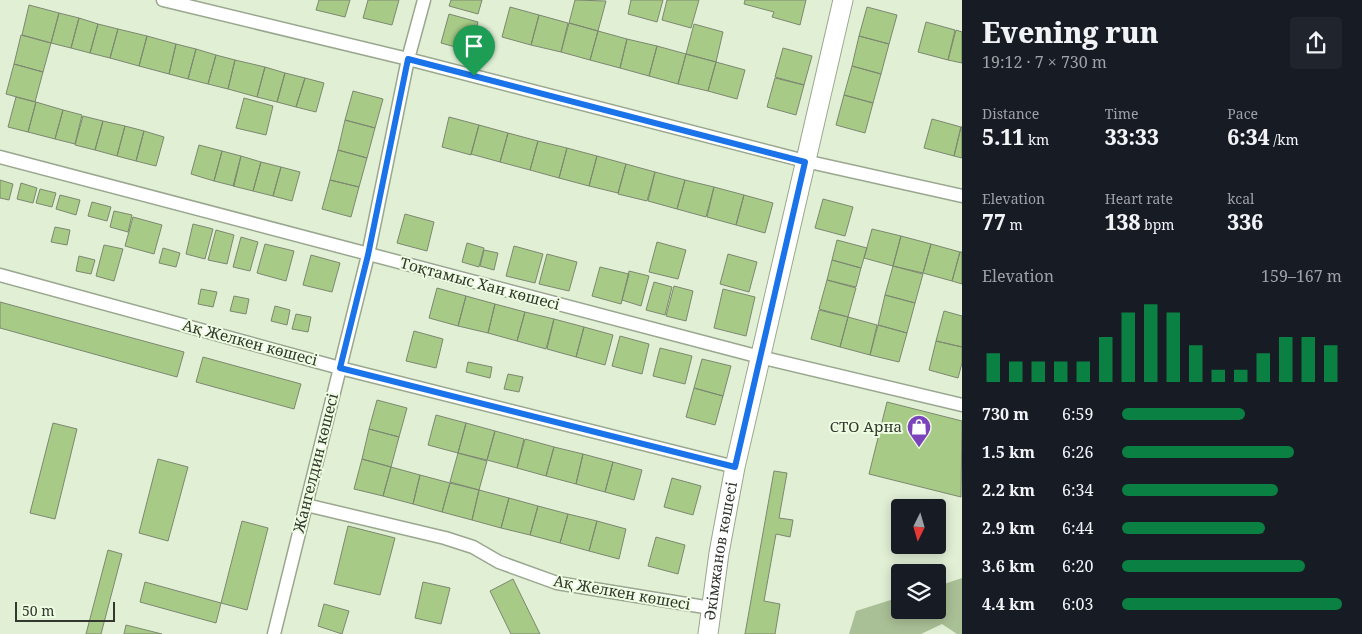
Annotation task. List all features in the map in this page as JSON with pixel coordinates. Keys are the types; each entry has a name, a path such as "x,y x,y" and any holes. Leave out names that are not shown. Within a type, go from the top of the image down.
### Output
{"main road":[{"name":"Әкімжанов көшесі","path":"708,634 735,467 843,0"}],"street":[{"path":"163,0 408,59 805,162 962,196"},
{"name":"Жангелдин көшесі","path":"274,634 368,255 408,59 424,0"},
{"name":"Тоқтамыс Хан көшесі","path":"0,157 368,255 760,356 962,405"},
{"name":"Ақ Желкен көшесі","path":"0,275 340,368 735,467"},
{"name":"Ақ Желкен көшесі","path":"306,505 445,538 473,547 498,562 557,583 711,608"}],"green space":[{"path":"962,578 962,634 957,634 942,624 921,634 849,634 856,611 891,600 891,619 946,619 946,583"}],"building":[{"path":"319,0 350,0 345,17 316,10"},
{"path":"368,0 399,0 392,25 363,18"},
{"path":"451,0 482,0 478,14 449,6"},
{"path":"575,0 606,1 598,31 569,23"},
{"path":"631,0 663,0 657,22 628,14"},
{"path":"667,0 699,0 691,28 662,20"},
{"path":"745,0 806,0 800,25 772,17 774,12 744,4"},
{"path":"29,5 59,13 51,43 22,35"},
{"path":"510,7 539,15 531,45 502,37"},
{"path":"867,7 897,15 889,44 859,36"},
{"path":"59,13 79,18 71,48 51,43"},
{"path":"449,14 478,22 470,51 441,43"},
{"path":"539,15 568,23 561,52 531,45"},
{"path":"79,18 98,24 90,53 71,48"},
{"path":"926,22 955,30 948,60 918,52"},
{"path":"569,23 598,31 590,60 561,52"},
{"path":"98,24 118,29 110,58 90,53"},
{"path":"694,24 723,32 716,62 686,54"},
{"path":"118,29 147,36 139,66 110,58"},
{"path":"956,30 962,32 962,63 948,60"},
{"path":"598,31 627,39 620,68 590,60"},
{"path":"21,35 51,43 43,72 14,64"},
{"path":"147,36 176,44 169,74 139,66"},
{"path":"859,36 889,44 881,74 852,66"},
{"path":"627,39 657,46 649,76 620,68"},
{"path":"176,44 196,49 188,79 169,74"},
{"path":"657,46 686,54 678,84 649,76"},
{"path":"783,48 812,56 804,85 775,77"},
{"path":"196,49 216,55 208,84 188,79"},
{"path":"686,54 716,62 708,91 678,84"},
{"path":"216,55 235,60 228,89 208,84"},
{"path":"235,60 265,67 257,97 228,89"},
{"path":"716,62 745,70 737,99 708,91"},
{"path":"14,64 43,72 35,102 6,94"},
{"path":"852,66 881,74 873,103 844,95"},
{"path":"265,67 285,73 277,102 257,97"},
{"path":"285,73 305,78 296,107 277,102"},
{"path":"305,78 324,83 316,112 296,107"},
{"path":"775,78 804,85 796,115 767,107"},
{"path":"353,91 383,99 375,128 345,120"},
{"path":"844,95 873,103 865,133 836,125"},
{"path":"16,97 36,102 28,132 8,127"},
{"path":"244,98 273,106 266,135 236,128"},
{"path":"36,102 63,110 55,139 28,132"},
{"path":"63,110 82,115 75,144 55,139"},
{"path":"83,116 103,121 95,150 75,145"},
{"path":"449,117 479,125 471,155 442,147"},
{"path":"932,119 961,127 954,156 924,148"},
{"path":"345,120 375,128 367,158 338,150"},
{"path":"103,121 125,126 117,156 95,150"},
{"path":"479,125 508,133 500,162 471,154"},
{"path":"125,126 144,131 136,161 117,156"},
{"path":"962,127 962,158 954,156"},
{"path":"144,131 164,137 156,166 136,161"},
{"path":"508,133 538,141 530,170 500,162"},
{"path":"538,141 567,148 559,178 530,170"},
{"path":"199,145 222,151 214,181 191,174"},
{"path":"567,148 597,156 589,186 559,178"},
{"path":"338,150 367,158 359,187 330,180"},
{"path":"222,151 241,156 234,186 214,181"},
{"path":"241,156 261,162 253,191 233,186"},
{"path":"597,156 626,164 618,193 589,186"},
{"path":"261,162 281,167 273,196 253,191"},
{"path":"626,164 655,172 647,201 618,194"},
{"path":"281,167 300,172 292,201 273,196"},
{"path":"655,172 685,180 677,209 648,201"},
{"path":"0,180 13,184 9,200 0,198"},
{"path":"330,180 359,187 351,217 322,209"},
{"path":"685,180 714,187 706,217 677,209"},
{"path":"21,183 37,188 33,203 17,199"},
{"path":"714,187 744,195 736,225 707,217"},
{"path":"40,189 56,193 52,207 36,203"},
{"path":"60,195 80,200 76,215 56,209"},
{"path":"744,195 773,203 765,233 736,225"},
{"path":"823,199 853,207 845,236 815,228"},
{"path":"92,202 111,207 107,221 88,216"},
{"path":"114,211 132,215 128,232 110,227"},
{"path":"405,214 434,222 427,251 397,243"},
{"path":"133,217 162,225 154,254 125,246"},
{"path":"193,224 213,229 205,259 186,254"},
{"path":"55,227 70,230 67,245 51,242"},
{"path":"872,229 901,236 893,266 864,258"},
{"path":"216,230 234,235 227,264 208,260"},
{"path":"901,236 931,244 923,273 893,266"},
{"path":"241,237 258,242 250,271 233,267"},
{"path":"837,240 867,248 861,268 832,260"},
{"path":"657,242 686,250 678,279 649,272"},
{"path":"467,243 484,248 479,267 462,262"},
{"path":"265,244 294,251 286,281 257,273"},
{"path":"931,244 960,252 952,281 923,273"},
{"path":"104,245 123,249 114,281 96,276"},
{"path":"514,246 543,254 535,283 506,276"},
{"path":"163,248 180,253 176,267 159,263"},
{"path":"484,250 498,253 494,270 480,266"},
{"path":"960,252 962,252 962,284 952,281"},
{"path":"547,254 577,262 569,291 539,284"},
{"path":"728,254 757,262 749,292 720,284"},
{"path":"311,255 340,263 332,292 303,285"},
{"path":"79,256 95,260 91,274 76,271"},
{"path":"832,260 861,268 856,287 827,280"},
{"path":"893,266 923,274 915,303 885,295"},
{"path":"600,267 629,274 621,304 592,296"},
{"path":"629,271 649,276 641,306 622,300"},
{"path":"827,280 856,288 848,317 819,309"},
{"path":"654,282 672,287 665,315 646,310"},
{"path":"674,286 693,291 686,321 666,316"},
{"path":"437,288 466,296 458,326 429,318"},
{"path":"201,289 217,292 213,307 198,304"},
{"path":"723,289 755,297 746,336 714,328"},
{"path":"885,295 915,303 907,333 878,325"},
{"path":"234,296 249,299 246,314 230,311"},
{"path":"466,296 495,304 488,333 458,326"},
{"path":"0,302 184,352 177,377 0,328"},
{"path":"495,304 525,312 517,341 488,333"},
{"path":"275,306 290,310 287,325 271,321"},
{"path":"819,310 848,317 840,347 811,339"},
{"path":"944,311 962,316 962,347 936,341"},
{"path":"525,312 554,319 546,349 517,341"},
{"path":"296,314 311,317 308,332 292,329"},
{"path":"848,317 877,325 870,355 840,347"},
{"path":"554,319 584,327 576,357 547,349"},
{"path":"878,325 907,333 899,362 870,355"},
{"path":"584,327 613,335 605,365 576,357"},
{"path":"414,331 443,339 436,368 406,361"},
{"path":"620,336 649,344 642,374 612,366"},
{"path":"936,341 962,347 962,363 958,378 929,370"},
{"path":"660,348 692,356 685,384 653,376"},
{"path":"203,357 301,384 294,409 196,382"},
{"path":"702,359 731,366 723,396 694,388"},
{"path":"468,362 492,367 490,378 466,372"},
{"path":"508,374 523,377 519,392 504,389"},
{"path":"694,388 723,396 715,425 686,417"},
{"path":"377,400 407,408 399,437 369,429"},
{"name":"СТО Арна","path":"887,402 962,421 961,497 869,474"},
{"path":"436,415 466,423 458,453 428,445"},
{"path":"53,423 77,429 55,519 30,513"},
{"path":"466,423 495,431 487,460 458,453"},
{"path":"369,429 399,437 391,467 362,459"},
{"path":"495,431 524,439 517,468 487,460"},
{"path":"525,439 554,447 546,476 517,468"},
{"path":"554,447 583,454 576,484 546,476"},
{"path":"458,453 487,461 479,490 450,482"},
{"path":"583,454 613,462 605,492 576,484"},
{"path":"158,459 188,467 168,541 139,533"},
{"path":"362,459 391,467 383,496 354,489"},
{"path":"613,462 642,470 634,500 605,492"},
{"path":"391,467 420,475 413,504 383,496"},
{"path":"774,471 787,473 779,518 793,520 790,537 776,534 764,601 780,604 775,634 745,634"},
{"path":"420,475 450,483 442,512 413,504"},
{"path":"672,478 701,486 693,515 664,507"},
{"path":"450,483 479,490 472,520 442,512"},
{"path":"479,490 509,498 501,528 472,520"},
{"path":"509,498 538,506 530,535 501,528"},
{"path":"538,506 568,514 560,543 530,535"},
{"path":"568,514 597,521 589,551 560,543"},
{"path":"242,521 268,528 247,610 221,603"},
{"path":"597,521 626,529 619,559 589,551"},
{"path":"348,526 395,538 380,595 334,584"},
{"path":"656,537 685,545 678,574 648,566"},
{"path":"108,550 122,554 101,634 86,634"},
{"path":"513,579 540,634 511,634 490,591"},
{"path":"145,582 221,603 216,623 140,602"},
{"path":"423,582 450,588 441,624 415,618"},
{"path":"324,604 349,611 342,634 318,626"},
{"path":"126,625 162,634 124,634"}],"place":[{"name":"СТО Арна","path":"919,448"}],"route":[{"path":"408,59 474,76 805,162 735,467 340,368 368,255 408,59"}]}
